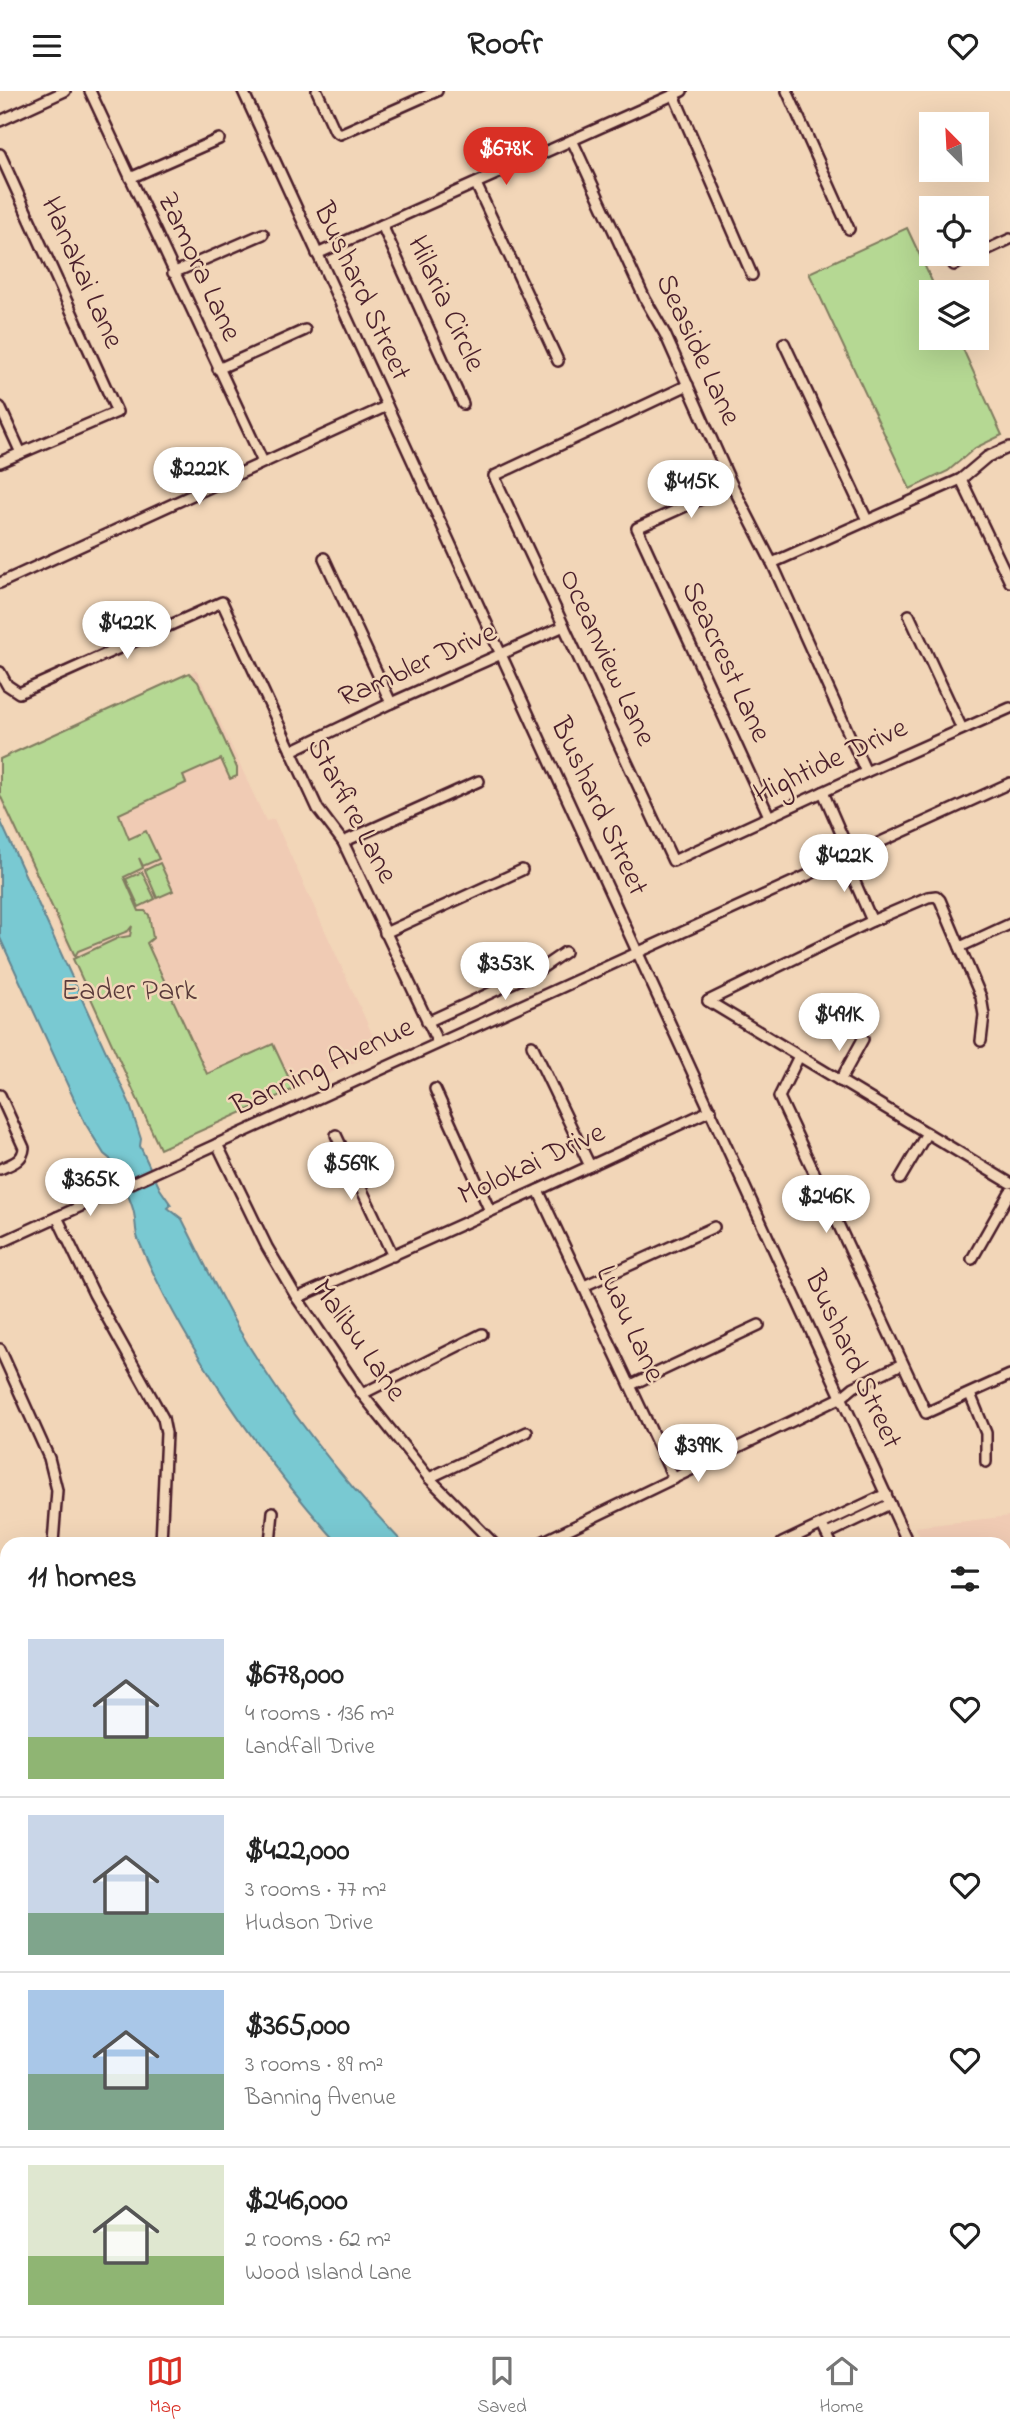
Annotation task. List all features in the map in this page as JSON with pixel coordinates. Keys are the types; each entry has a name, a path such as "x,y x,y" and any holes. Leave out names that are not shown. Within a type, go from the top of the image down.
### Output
{"street":[{"path":"0,121 65,91"},
{"name":"Zamora Lane","path":"90,91 263,462"},
{"name":"Bushard Street","path":"243,91 905,1537"},
{"path":"317,91 335,131 340,134 437,91"},
{"path":"788,91 849,229"},
{"path":"317,254 678,93 752,275"},
{"path":"130,178 219,139"},
{"name":"Seaside Lane","path":"572,140 688,385 732,485 772,563 866,772"},
{"name":"Hanakai Lane","path":"0,153 117,412 21,453"},
{"path":"476,184 558,361"},
{"name":"Hilaria Circle","path":"382,225 463,404"},
{"path":"173,273 263,234"},
{"path":"989,249 1010,239"},
{"path":"218,369 304,330"},
{"path":"784,343 867,520"},
{"name":"Oceanview Lane","path":"673,861 494,476 688,385"},
{"path":"0,583 387,406"},
{"path":"0,407 21,453 0,462"},
{"path":"772,563 961,479 987,457 1010,447"},
{"path":"961,479 1010,583"},
{"name":"Seacrest Lane","path":"732,485 637,528 769,816"},
{"path":"324,558 391,703"},
{"name":"Starfire Lane","path":"0,672 7,685 19,693 222,602 318,809 343,842 438,1043"},
{"path":"909,615 962,729"},
{"name":"Rambler Drive","path":"291,751 391,703 564,627"},
{"name":"Hightide Drive","path":"673,861 1010,708"},
{"path":"343,842 479,781"},
{"name":"Banning Avenue","path":"0,1243 1010,783"},
{"path":"823,792 843,838 851,873 872,921"},
{"path":"385,933 522,870"},
{"path":"981,1041 984,1015 981,997 936,896 872,921 708,1001 1010,1183"},
{"path":"960,947 1010,924"},
{"name":"Banning Avenue","path":"427,1022 536,972 565,952"},
{"path":"840,1081 863,1039"},
{"path":"532,1045 590,1166"},
{"path":"799,1056 779,1097 926,1413 1010,1375"},
{"path":"435,1089 490,1211"},
{"path":"0,1095 24,1148 19,1160 0,1169"},
{"name":"Molokai Drive","path":"297,1298 711,1109"},
{"path":"900,1179 926,1133"},
{"path":"336,1135 393,1256"},
{"name":"Malibu Lane","path":"217,1144 267,1247 297,1298 362,1394 429,1478 487,1537"},
{"name":"Luau Lane","path":"538,1190 674,1479"},
{"path":"972,1259 1010,1192"},
{"path":"57,1217 94,1294 163,1418 166,1433 161,1537"},
{"path":"584,1286 714,1227"},
{"path":"631,1385 759,1325"},
{"path":"362,1394 482,1334"},
{"path":"0,1349 49,1458 57,1490 53,1537"},
{"path":"553,1537 842,1397 854,1387 902,1364"},
{"path":"970,1394 986,1433 986,1462"},
{"path":"429,1478 527,1432"},
{"path":"795,1537 886,1494"},
{"path":"832,1537 890,1504"},
{"path":"270,1537 272,1513"},
{"path":"822,1524 828,1537"}],"shaded area":[{"path":"196,670 266,821 274,819 380,1051 294,1089 273,1044 207,1075 149,945 143,939 118,938 73,959 0,800 0,759"},
{"path":"1010,1516 1010,1537 920,1537 915,1527"}],"green space":[{"path":"907,228 919,254 919,266 925,266 931,280 919,280 919,350 963,350 1002,435 975,448 948,471 910,489 809,273"},
{"name":"Eader Park","path":"189,673 198,682 237,768 237,776 230,779 221,759 183,776 186,783 119,814 129,839 146,831 159,859 143,866 139,858 143,868 124,877 139,911 145,911 149,915 153,938 147,943 207,1074 273,1044 294,1089 160,1149 73,959 118,938 130,936 132,926 128,931 78,951 75,956 0,795 0,759"},
{"path":"160,863 173,891 157,898 145,870"},
{"path":"142,872 155,899 139,907 126,879"}],"water":[{"path":"0,820 129,1102 141,1139 140,1146 160,1189 171,1205 168,1208 182,1219 238,1328 274,1385 336,1467 398,1537 333,1537 281,1475 226,1399 156,1279 138,1239 127,1192 110,1159 85,1123 0,938"}]}
